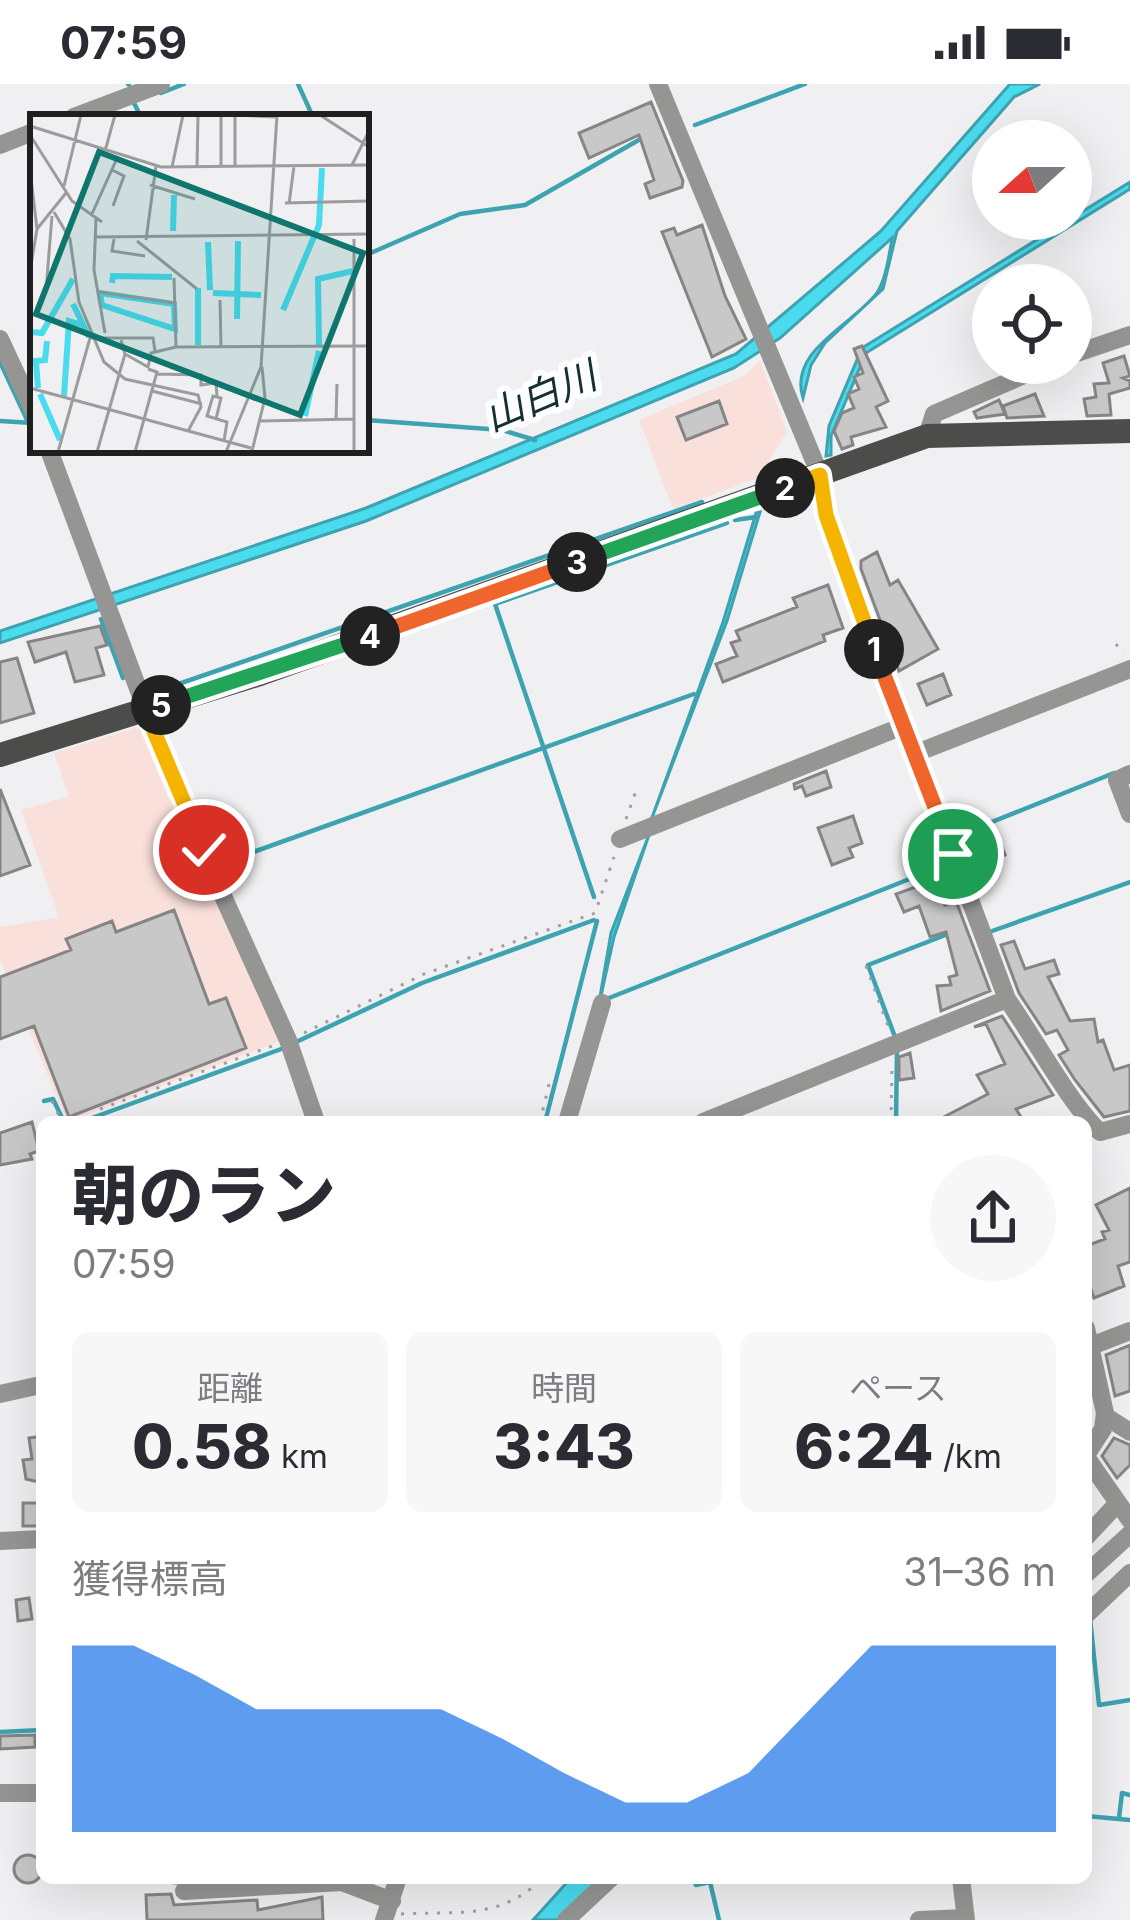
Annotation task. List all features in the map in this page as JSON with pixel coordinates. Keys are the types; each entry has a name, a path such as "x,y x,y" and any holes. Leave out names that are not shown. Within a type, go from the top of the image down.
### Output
{"main road":[{"path":"0,755 145,710 926,436 1130,431"}],"street":[{"path":"80,114 122,91 161,84"},
{"path":"658,84 820,475 826,515 1007,998 1069,1089 1069,1116"},
{"path":"0,145 30,133"},
{"path":"1092,348 1130,335"},
{"path":"0,338 30,403"},
{"path":"926,436 934,414 1003,384"},
{"path":"50,453 180,801 288,1040 314,1116"},
{"path":"914,754 1130,669"},
{"path":"620,839 902,726"},
{"path":"1130,774 1117,780 1130,814"},
{"path":"745,1114 893,1042 1007,998"},
{"path":"569,1116 602,1004"},
{"path":"1092,1128 1100,1132 1130,1124"},
{"path":"1092,1336 1130,1330"},
{"path":"1092,1356 1105,1416 1092,1446"},
{"path":"0,1394 36,1386"},
{"path":"1105,1416 1130,1432"},
{"path":"1092,1465 1124,1512 1092,1533"},
{"path":"1092,1569 1130,1534"},
{"path":"0,1541 36,1540"},
{"path":"1092,1609 1130,1574"},
{"path":"0,1793 36,1793"},
{"path":"184,1891 307,1884"},
{"path":"345,1884 388,1912"},
{"path":"566,1920 605,1884"},
{"path":"919,1920 965,1919 962,1884"}],"path":[{"path":"100,1108 288,1040 424,974 595,913 637,788"},
{"path":"866,966 893,1042 891,1116"},
{"path":"541,1116 550,1080"},
{"path":"52,1101 59,1116"},
{"path":"388,1912 497,1911 521,1900 538,1884"}],"shaded area":[{"path":"760,360 787,432 758,478 673,509 639,420 746,375"},
{"path":"135,728 150,731 285,1039 83,1116 65,1116 0,960 0,927 59,917 21,810 69,796 54,753"}],"water":[{"path":"1010,84 1040,84 1014,97 994,120 978,120"},
{"path":"972,127 972,145 897,231 883,289 865,305 882,282 892,238 780,338 734,368 366,521 0,643 0,631 366,508 736,354 881,231"},
{"path":"1130,182 1130,189 1092,213 1092,206"},
{"path":"1036,240 1048,240 1009,264 998,264"},
{"path":"972,280 972,287 866,353 831,436 831,455 826,456 829,426 862,348"},
{"path":"865,306 825,343 811,365 803,398 801,381 813,353"},
{"path":"760,512 727,621 650,823 723,622 756,513"},
{"path":"650,832 614,937 597,1014 611,933"},
{"path":"566,1884 599,1884 561,1920 533,1920"}],"building":[{"path":"651,102 683,181 682,187 650,198 645,184 654,180 639,135 589,158 579,133"},
{"path":"702,225 725,296 746,339 712,357 662,232 674,228 677,235"},
{"path":"862,346 888,401 876,407 886,427 851,437 853,445 842,449 834,431 842,413 854,408 848,394 859,389 854,377 863,373 854,349"},
{"path":"1124,356 1130,376 1123,378 1130,381 1130,388 1109,394 1111,415 1087,416 1084,399 1096,397 1094,384 1109,383 1103,363"},
{"path":"1035,394 1044,416 1007,418 1003,406"},
{"path":"999,400 1005,414 977,418 974,412"},
{"path":"719,401 727,424 686,440 677,417"},
{"path":"877,552 890,585 898,580 938,649 899,671 861,569 861,561"},
{"path":"828,585 843,628 823,635 825,641 723,682 716,664 737,656 731,643 740,640 736,631 797,607 793,598"},
{"path":"100,626 107,645 96,648 104,675 75,682 66,652 35,662 28,642"},
{"path":"17,658 34,713 0,723 0,662"},
{"path":"943,674 951,695 927,705 918,684"},
{"path":"826,771 831,787 806,796 802,786 795,789 794,784"},
{"path":"0,789 30,865 0,876"},
{"path":"853,816 862,843 849,848 853,857 832,865 818,828"},
{"path":"997,833 1005,855 990,861 981,839"},
{"path":"935,880 945,905 956,901 990,991 941,1011 937,986 951,985 949,977 957,975 946,932 930,937 919,906 904,912 896,894"},
{"path":"174,910 209,1004 226,998 246,1048 69,1116 34,1026 0,1039 0,977 71,950 66,939 112,921 116,932"},
{"path":"1014,941 1025,969 1054,960 1059,974 1048,977 1070,1021 1094,1019 1098,1042 1103,1040 1114,1070 1130,1065 1130,1111 1104,1117 1075,1080 1059,1055 1068,1050 1057,1030 1046,1034 1019,993 1001,945"},
{"path":"1002,1016 1053,1095 1016,1109 1020,1116 946,1116 988,1094 977,1075 1005,1064 986,1024 974,1027"},
{"path":"910,1053 914,1078 899,1080 899,1057"},
{"path":"32,1122 36,1152 30,1154 32,1159 0,1165 0,1133"},
{"path":"1130,1188 1130,1262 1118,1266 1124,1286 1094,1298 1092,1244 1105,1239 1102,1232 1109,1230 1096,1205"},
{"path":"1130,1345 1130,1391 1115,1396 1106,1355"},
{"path":"36,1437 36,1481 26,1479 23,1460 32,1459 29,1438"},
{"path":"1114,1438 1130,1445 1130,1465 1117,1478 1102,1456"},
{"path":"23,1503 36,1503 36,1526 23,1526"},
{"path":"29,1598 32,1619 18,1621 16,1600"},
{"path":"35,1735 35,1747 0,1749 0,1736"},
{"path":"23,1856 33,1856 36,1880 23,1882 15,1874 15,1864"},
{"path":"171,1894 174,1905 257,1900 258,1910 322,1897 323,1920 147,1920 146,1895"}],"waterway":[{"path":"161,93 184,84"},
{"path":"298,84 312,114"},
{"path":"695,125 805,84"},
{"path":"133,101 140,114"},
{"path":"369,254 460,214 525,205 644,137"},
{"path":"0,362 29,424"},
{"name":"山白川","path":"369,420 502,430 535,440"},
{"path":"0,421 30,423"},
{"path":"156,685 170,687 702,502"},
{"path":"735,520 756,517"},
{"path":"594,897 495,604 727,523"},
{"path":"101,619 123,678"},
{"path":"217,865 694,694"},
{"path":"957,836 1114,773"},
{"path":"604,1000 950,863"},
{"path":"992,931 1130,882"},
{"path":"294,1043 422,983 594,920"},
{"path":"547,1116 597,921"},
{"path":"895,1037 868,965 948,934"},
{"path":"97,1116 284,1048"},
{"path":"896,1116 897,1048"},
{"path":"44,1101 53,1099 61,1116"},
{"path":"1092,1637 1099,1705 1130,1700"},
{"path":"0,1732 36,1730"},
{"path":"1119,1818 1122,1793 1130,1795"},
{"path":"1092,1817 1130,1820"},
{"path":"696,1884 701,1884"},
{"path":"710,1884 719,1920"}],"route":[{"path":"204,850 145,710 260,674 820,475 826,515 953,854"}]}
